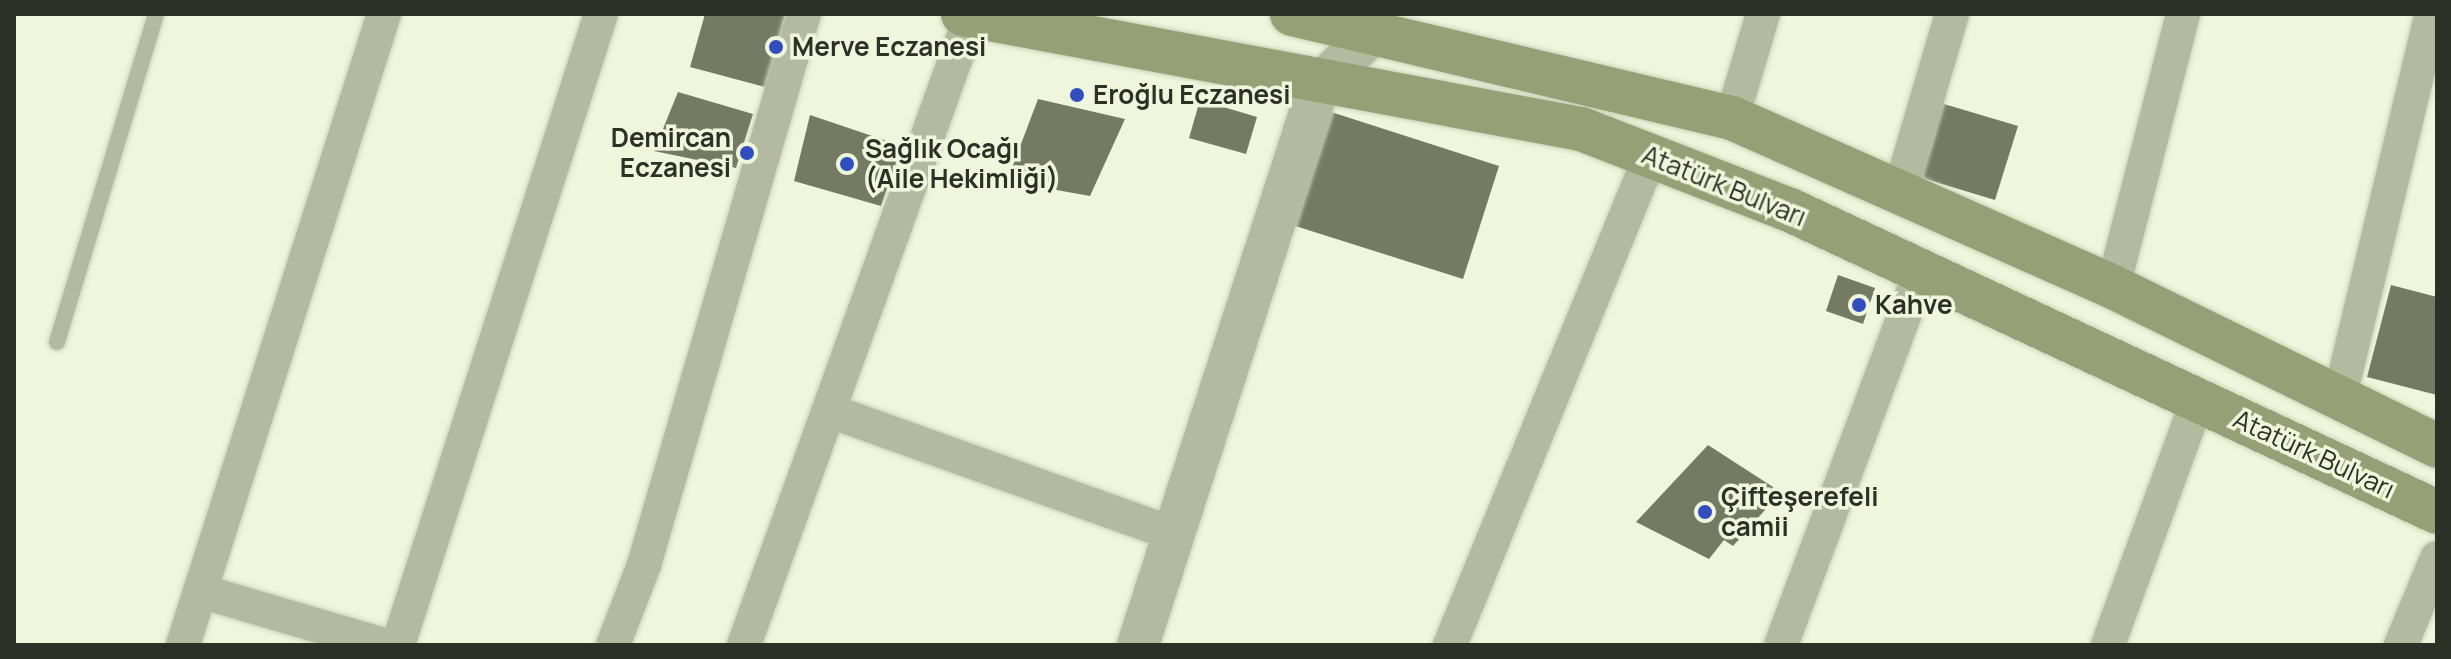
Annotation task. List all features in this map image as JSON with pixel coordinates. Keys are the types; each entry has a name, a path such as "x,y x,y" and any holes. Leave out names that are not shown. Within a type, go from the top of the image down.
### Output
{"main road":[{"path":"1292,14 1378,23 1732,118 2113,287 2437,446"},
{"name":"Atatürk Bulvarı","path":"967,15 1031,21 1319,85 1581,129 1790,210 1920,274 2198,399 2437,512"}],"street":[{"path":"183,645 384,14"},
{"path":"398,645 601,14"},
{"path":"613,645 644,565 804,14"},
{"path":"1732,118 1763,14"},
{"path":"1899,194 1952,14"},
{"path":"2113,287 2183,14"},
{"path":"2339,400 2432,14"},
{"path":"744,645 830,411 967,15"},
{"path":"1138,645 1319,85 1378,23"},
{"path":"1450,645 1650,157"},
{"path":"1781,645 1920,274"},
{"path":"2108,645 2198,399"},
{"path":"830,411 1174,534"},
{"path":"2401,645 2437,558"},
{"path":"200,591 383,645"}],"lane":[{"path":"57,342 156,14"}],"building":[{"path":"705,14 785,16 765,87 690,67"},
{"path":"678,92 753,114 736,168 654,151"},
{"path":"1038,99 1125,119 1090,196 1007,181"},
{"path":"1200,100 1257,117 1246,154 1189,138"},
{"path":"1934,101 2018,126 1995,200 1912,175"},
{"path":"1325,110 1499,166 1463,279 1289,224"},
{"name":"Sağlık Ocağı (Aile Hekimliği)","path":"810,115 902,146 881,206 794,181"},
{"path":"1838,275 1875,288 1863,324 1826,311"},
{"path":"2391,285 2437,297 2437,395 2367,377"},
{"name":"Çifteşerefeli camii","path":"1708,445 1773,487 1773,501 1733,546 1724,540 1709,559 1636,522"}],"place":[{"name":"Merve Eczanesi","path":"776,47"},
{"name":"Eroğlu Eczanesi","path":"1077,95"},
{"name":"Demircan Eczanesi","path":"747,153"},
{"name":"Sağlık Ocağı (Aile Hekimliği)","path":"847,164"},
{"name":"Kahve","path":"1859,305"},
{"name":"Çifteşerefeli camii","path":"1705,512"}]}
